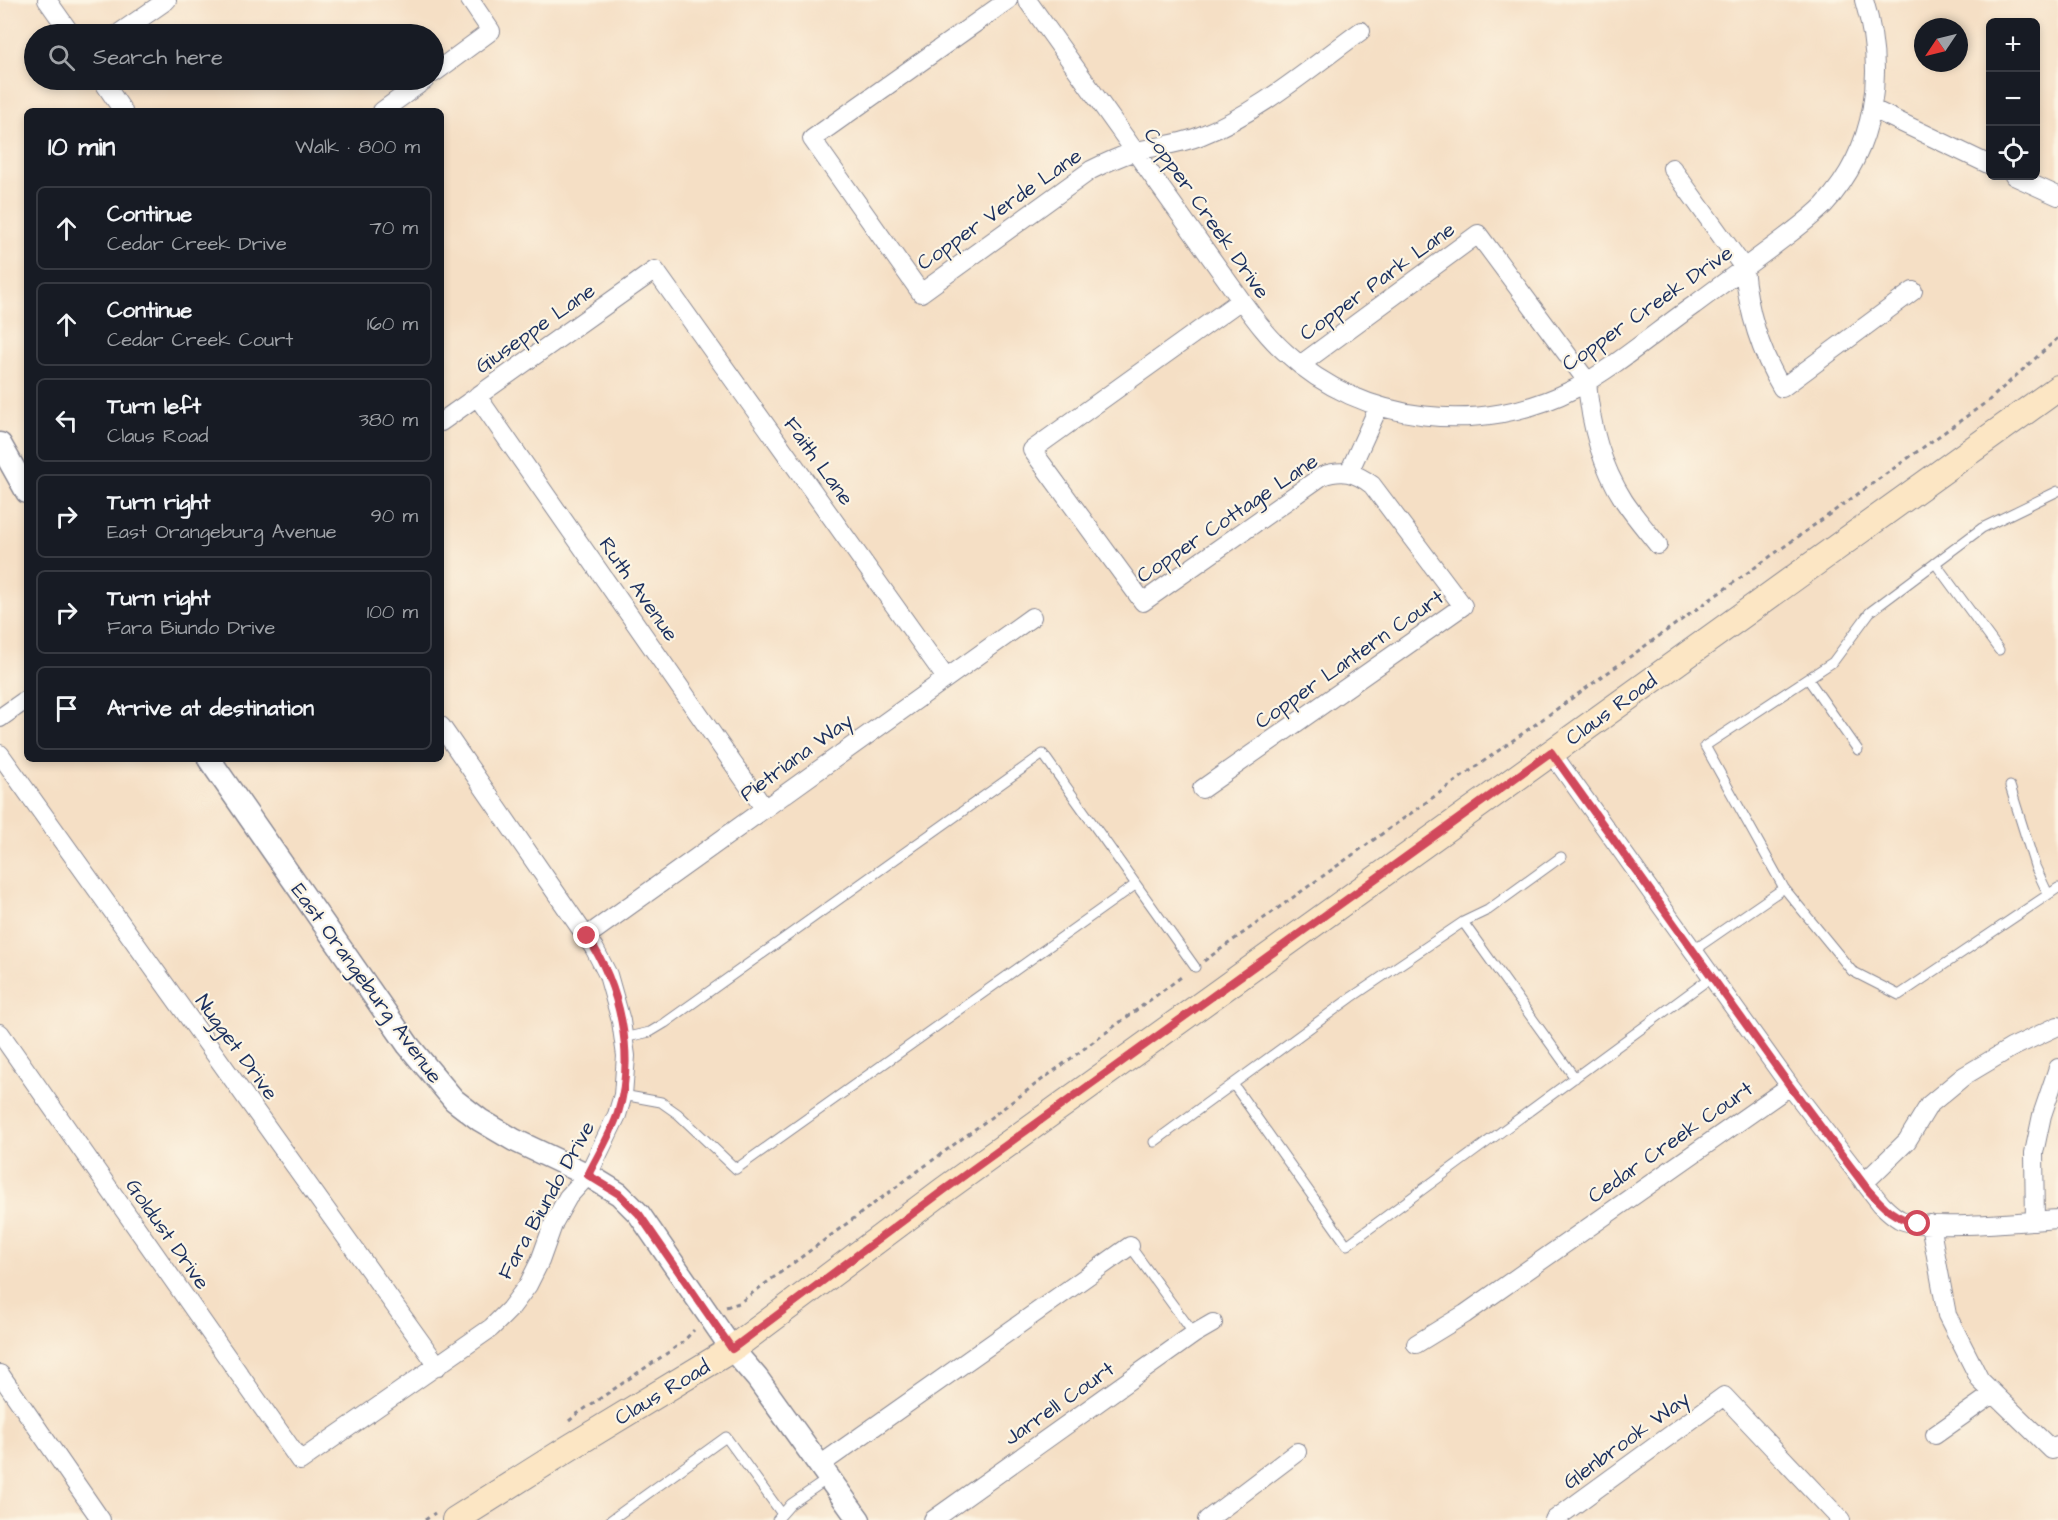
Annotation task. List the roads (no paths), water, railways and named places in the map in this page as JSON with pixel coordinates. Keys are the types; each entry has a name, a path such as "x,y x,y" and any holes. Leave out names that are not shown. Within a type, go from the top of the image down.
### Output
{"main road":[{"name":"Claus Road","path":"448,1514 568,1448 732,1349 944,1190 2058,388"},
{"path":"2020,414 2058,413"}],"street":[{"path":"47,0 64,24"},
{"path":"132,24 167,0"},
{"path":"444,66 491,31 470,0"},
{"name":"Copper Verde Lane","path":"1008,0 812,139 921,293 1091,170 1112,159 1136,152"},
{"name":"Copper Creek Drive","path":"1027,0 1264,331 1300,365 1329,384 1379,406 1412,414 1447,418 1474,418 1509,412 1547,401 1587,381 1744,268 1807,221 1825,204 1842,182 1861,147 1873,109 1876,54 1871,23 1864,0"},
{"path":"1136,152 1168,146 1224,126 1248,113 1361,31"},
{"path":"109,90 121,108"},
{"path":"386,108 411,90"},
{"path":"1873,109 1986,163"},
{"path":"1672,168 1744,268 1751,319 1770,368 1782,388 1913,291"},
{"path":"2023,180 2058,196"},
{"name":"Copper Park Lane","path":"1300,365 1478,234 1587,381"},
{"name":"Giuseppe Lane","path":"444,420 655,270"},
{"name":"Faith Lane","path":"655,270 946,678"},
{"name":"Copper Cottage Lane","path":"1241,300 1032,450 1143,602 1322,476 1333,472 1349,472 1379,406"},
{"path":"1587,381 1589,406 1598,445 1609,474 1624,500 1658,546"},
{"name":"Ruth Avenue","path":"477,396 764,808"},
{"path":"0,444 24,488"},
{"name":"Copper Lantern Court","path":"1202,789 1463,606 1372,484 1361,476 1349,472"},
{"name":"Pietriana Way","path":"587,936 1032,617"},
{"path":"0,718 24,701"},
{"name":"Fara Biundo Drive","path":"300,1461 491,1328 510,1309 528,1285 540,1262 555,1222 568,1197 588,1175 617,1115 622,1095 626,1056 621,1021 608,975 587,936 444,730"},
{"path":"1551,752 1790,1086 1881,1204 1899,1219 1918,1224 2058,1220"},
{"name":"Nugget Drive","path":"0,754 438,1366"},
{"name":"East Orangeburg Avenue","path":"211,762 429,1073 454,1100 480,1120 514,1140 588,1175 619,1194 639,1214 732,1349 757,1377 859,1520"},
{"path":"1864,1183 1907,1141 1929,1105 1964,1076 2011,1048 2058,1026"},
{"name":"Goldust Drive","path":"0,1034 300,1461"},
{"path":"2035,1221 2034,1153 2042,1115 2058,1068"},
{"name":"Cedar Creek Court","path":"1416,1344 1465,1314 1790,1086"},
{"path":"1930,1224 1947,1316 1980,1380 2056,1451"},
{"path":"824,1471 1130,1246"},
{"name":"Jarrell Court","path":"933,1520 1194,1334 1213,1323"},
{"path":"1,1379 101,1520"},
{"path":"1935,1435 1994,1394"},
{"name":"Glenbrook Way","path":"1556,1519 1724,1396 1841,1520"},
{"path":"1207,1520 1297,1452"}],"lane":[{"path":"2058,491 1982,528 1870,612 1833,662 1705,746 1784,888 1852,971 1899,995 2058,888"},
{"path":"1935,562 1999,650"},
{"path":"1808,679 1858,750"},
{"path":"623,1038 650,1032 664,1023 1043,754 1195,967"},
{"path":"2010,786 2035,866 2048,894"},
{"path":"1154,1142 1352,997 1463,922 1488,910 1561,857"},
{"path":"622,1095 661,1102 678,1114 736,1169 1135,885"},
{"path":"1694,950 1784,888"},
{"path":"1463,922 1575,1078"},
{"path":"1233,1084 1347,1245 1713,976"},
{"path":"1130,1246 1194,1334"},
{"path":"611,1520 726,1437 780,1517 824,1471"}]}
